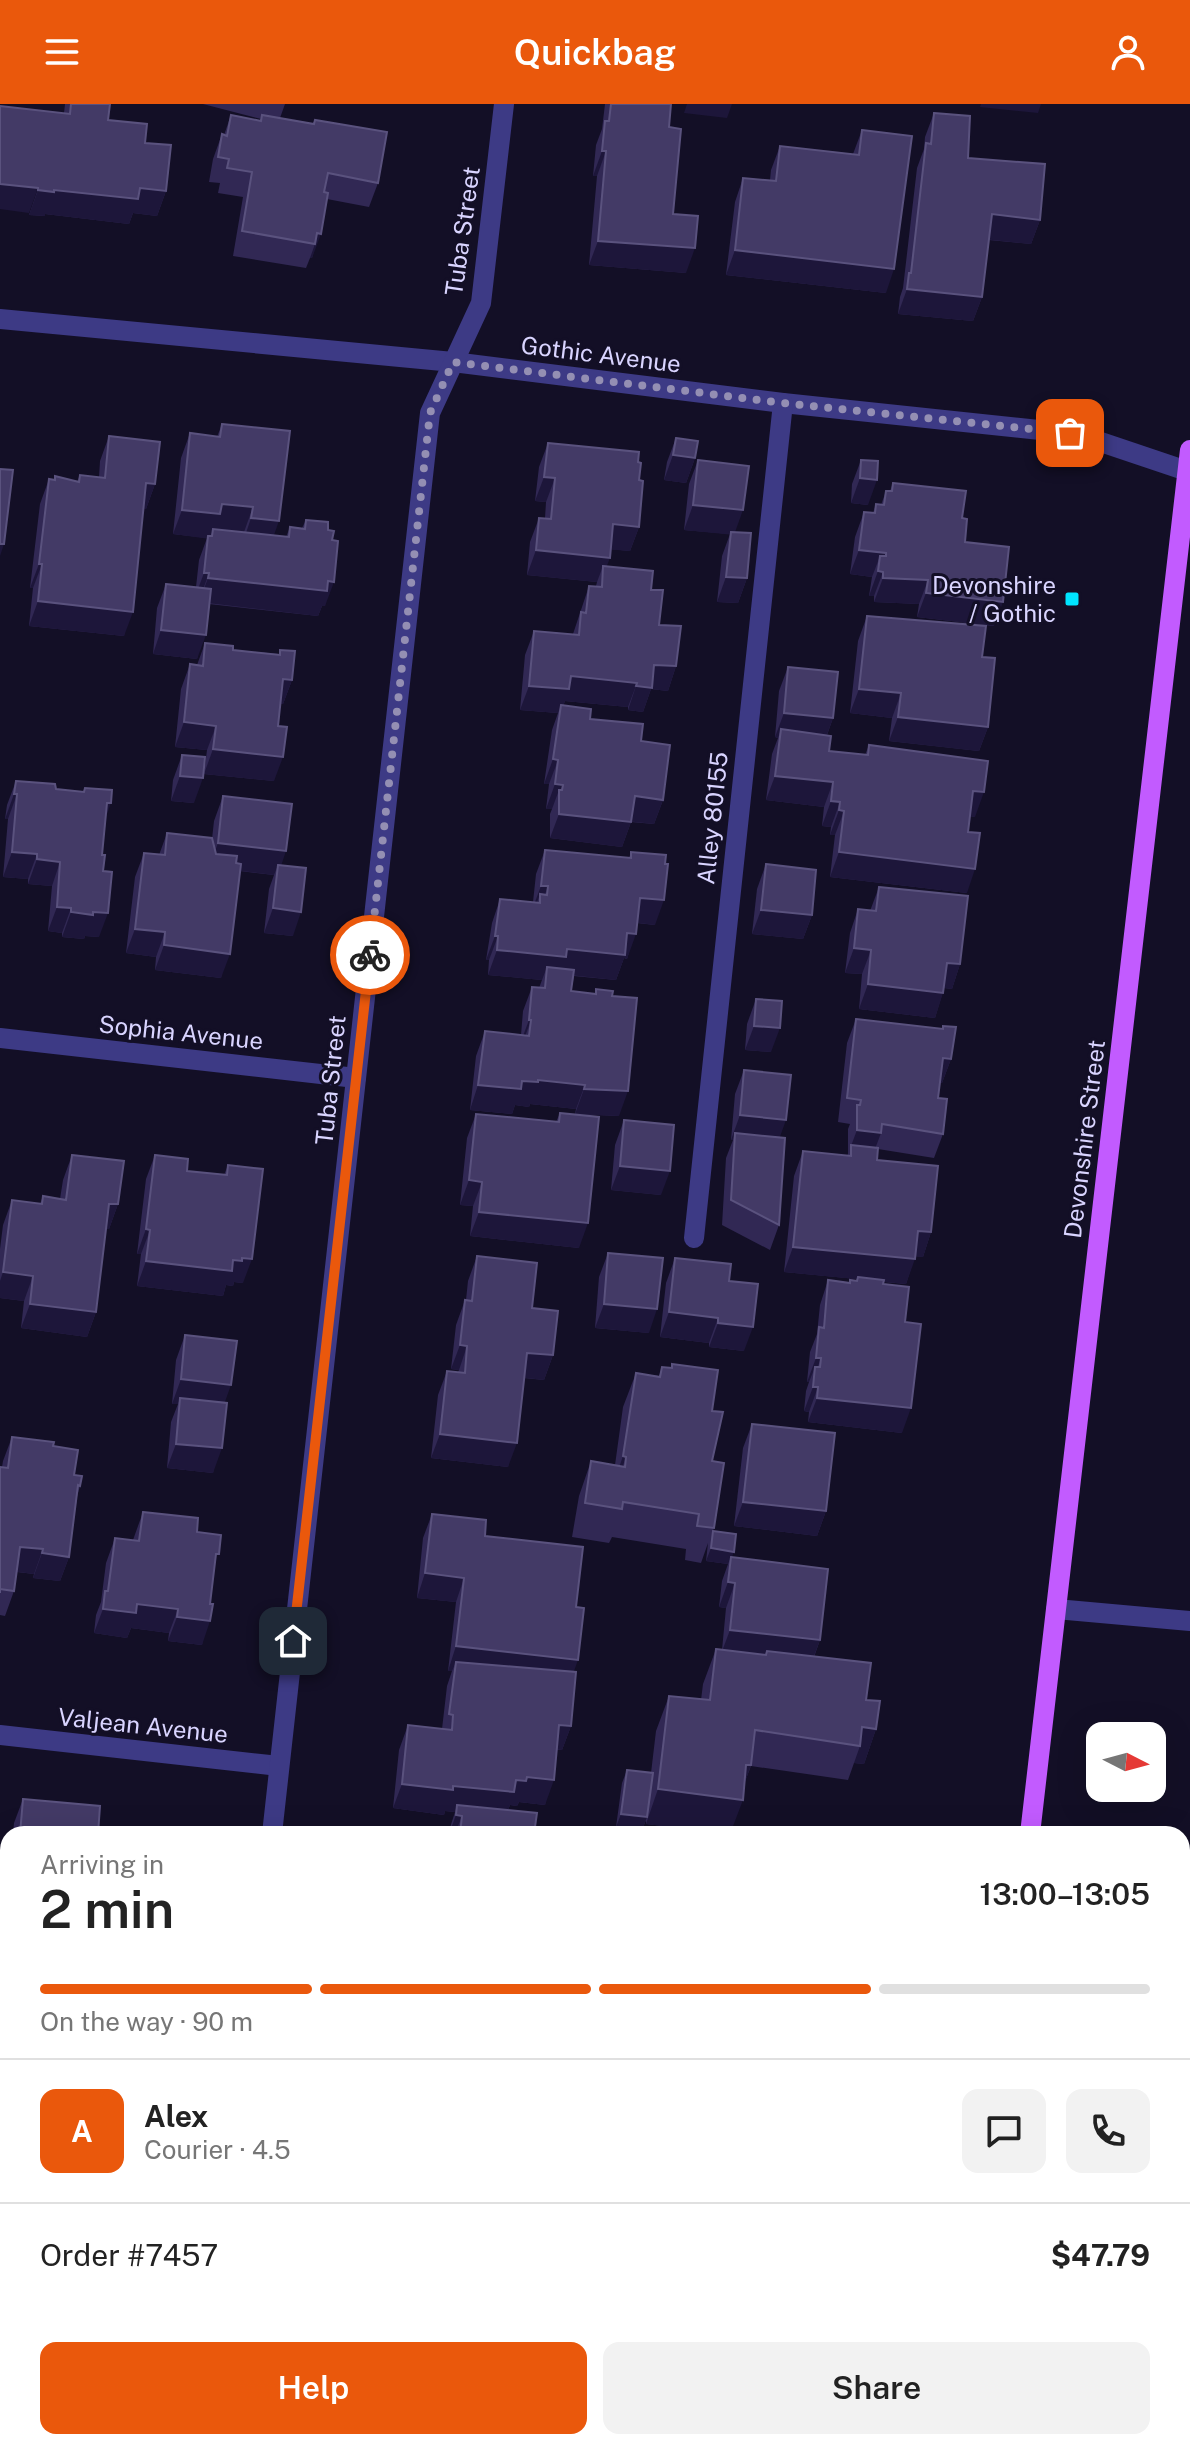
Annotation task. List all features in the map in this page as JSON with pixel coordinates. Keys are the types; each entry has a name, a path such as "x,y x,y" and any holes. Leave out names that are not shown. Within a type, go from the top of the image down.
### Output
{"main road":[{"name":"Devonshire Street","path":"1031,1826 1190,450"}],"street":[{"name":"Tuba Street","path":"273,1826 430,413 481,303 504,104"},
{"name":"Gothic Avenue","path":"0,319 453,362 783,403 1077,434 1189,472"},
{"name":"Alley 80155","path":"694,1238 783,403"},
{"name":"Sophia Avenue","path":"0,1038 356,1078"},
{"path":"1056,1609 1190,1621"},
{"name":"Valjean Avenue","path":"0,1735 279,1766"}],"building":[{"path":"71,104 110,104 108,120 147,124 145,143 171,145 166,191 140,188 138,199 0,184 0,106 70,114"},
{"path":"611,104 671,104 669,127 681,129 673,214 698,216 695,248 598,241 606,151 602,151 605,121 609,121"},
{"path":"934,113 970,116 968,158 1045,164 1040,220 992,214 982,297 907,289 926,143 931,144"},
{"path":"231,115 261,121 262,115 314,124 315,120 387,132 378,183 328,173 321,234 317,233 315,244 242,231 252,172 227,168 229,159 218,157 222,134 227,136"},
{"path":"862,130 912,136 894,269 735,250 743,178 776,181 780,146 859,155"},
{"path":"222,424 290,431 279,521 251,518 253,507 222,504 220,514 182,510 190,433 220,437"},
{"path":"109,436 160,442 155,484 146,483 133,612 38,601 49,479 55,480 55,476 79,482 80,475 105,478"},
{"path":"676,438 698,441 695,458 673,455"},
{"path":"548,443 639,452 639,480 643,481 639,527 613,524 610,558 536,550 539,518 551,519 555,478 544,477"},
{"path":"698,460 749,466 743,510 693,505"},
{"path":"861,460 878,461 877,480 860,478"},
{"path":"0,469 13,470 4,544 0,544"},
{"path":"893,483 966,491 962,518 967,519 965,542 1009,547 1003,602 926,593 928,580 883,578 883,572 878,571 880,556 886,556 886,553 859,550 864,512 875,513 876,504 884,505 886,491 892,491"},
{"path":"306,520 328,522 328,530 334,531 332,540 338,541 334,582 328,581 327,591 208,578 209,573 204,573 208,536 212,536 213,529 289,537 290,527 305,529"},
{"path":"731,532 751,533 747,578 726,577"},
{"path":"603,566 653,571 651,590 663,590 659,625 681,626 676,666 654,665 652,688 636,686 637,683 571,676 569,689 529,686 534,631 579,635 581,612 586,613 589,586 602,587"},
{"path":"166,584 211,589 206,635 161,630"},
{"path":"867,616 986,626 982,657 995,658 988,727 898,717 901,693 859,689"},
{"path":"205,643 233,646 233,650 280,655 280,650 295,651 292,680 283,679 278,726 287,727 283,757 213,749 216,726 184,722 190,664 203,666"},
{"path":"788,667 838,672 833,718 784,713"},
{"path":"561,705 591,709 590,719 643,724 641,741 670,745 663,800 635,796 631,822 559,814 559,790 563,785 555,784 558,760 553,759"},
{"path":"781,729 831,736 829,751 868,755 869,745 988,761 984,792 973,791 968,832 980,833 975,869 839,852 844,811 839,810 840,802 831,801 833,782 775,776"},
{"path":"182,755 205,757 203,778 180,776"},
{"path":"16,781 55,784 56,789 84,792 85,788 112,790 111,803 107,803 102,855 105,855 103,871 112,872 108,913 93,912 93,915 57,907 60,862 37,859 37,854 12,852"},
{"path":"223,796 292,804 286,851 218,843"},
{"path":"167,833 212,838 216,854 237,856 236,863 241,864 230,954 164,945 165,932 135,929 144,853 165,855"},
{"path":"545,850 631,858 631,852 666,855 664,900 640,898 636,934 627,933 625,955 567,949 566,957 497,950 498,936 495,936 500,899 540,903 540,894 547,895 548,886 541,886"},
{"path":"766,864 816,870 812,915 761,910"},
{"path":"278,865 306,868 301,912 273,908"},
{"path":"879,887 968,896 960,964 947,963 943,993 868,984 871,950 854,948 858,909 876,911"},
{"path":"547,967 574,970 571,991 596,994 596,989 613,991 612,996 637,998 628,1091 584,1089 585,1085 538,1080 522,1081 521,1089 478,1085 485,1031 529,1036 532,987 545,988"},
{"path":"756,999 782,1001 780,1028 754,1026"},
{"path":"856,1019 943,1029 943,1026 956,1027 951,1059 943,1058 938,1098 947,1099 943,1134 882,1124 881,1133 857,1130 857,1105 861,1100 847,1098"},
{"path":"744,1070 791,1075 786,1120 740,1115"},
{"path":"560,1113 599,1117 588,1223 479,1212 482,1182 469,1180 476,1114 559,1122"},
{"path":"624,1120 674,1125 670,1171 620,1166"},
{"path":"735,1133 785,1138 779,1225 731,1200"},
{"path":"851,1145 878,1148 877,1160 938,1166 931,1232 918,1231 915,1259 793,1247 803,1151 851,1156"},
{"path":"72,1155 124,1161 118,1204 109,1204 96,1312 30,1304 33,1276 3,1272 12,1200 42,1204 43,1196 66,1200"},
{"path":"155,1155 188,1159 187,1171 227,1175 228,1165 263,1169 252,1259 233,1260 232,1271 146,1261 150,1230 146,1229"},
{"path":"608,1253 663,1258 657,1309 604,1304"},
{"path":"477,1256 537,1263 532,1308 558,1311 553,1355 527,1353 517,1443 440,1434 447,1371 465,1373 467,1346 460,1345 465,1300 472,1301"},
{"path":"675,1258 731,1264 729,1281 758,1284 753,1327 718,1323 718,1318 669,1312"},
{"path":"858,1277 909,1287 905,1322 921,1324 911,1408 817,1398 818,1387 813,1387 815,1367 820,1367 821,1358 816,1358 819,1327 824,1328 828,1280 850,1283 850,1280 857,1281"},
{"path":"185,1335 237,1341 231,1385 181,1379"},
{"path":"672,1364 718,1370 712,1411 723,1412 712,1461 724,1463 714,1528 697,1526 699,1514 623,1502 622,1509 585,1503 591,1461 625,1467 626,1457 623,1456 636,1373 660,1377 662,1367 672,1368"},
{"path":"180,1398 227,1403 222,1448 176,1444"},
{"path":"752,1424 835,1433 826,1511 743,1502"},
{"path":"12,1437 54,1442 53,1446 78,1450 74,1475 82,1476 78,1485 69,1557 42,1553 43,1549 20,1547 14,1591 0,1589 0,1467 8,1468"},
{"path":"143,1512 198,1518 197,1532 221,1535 219,1554 216,1554 210,1621 177,1617 178,1609 137,1604 136,1613 103,1609 115,1538 139,1541"},
{"path":"432,1514 486,1520 485,1536 583,1547 576,1607 584,1608 578,1660 456,1646 464,1578 425,1573"},
{"path":"713,1531 736,1534 734,1552 711,1548"},
{"path":"731,1557 828,1569 820,1640 730,1630 735,1583 728,1582"},
{"path":"716,1649 766,1655 767,1651 871,1663 866,1700 880,1701 876,1729 862,1727 860,1746 755,1730 751,1765 746,1765 743,1800 658,1789 669,1696 710,1700"},
{"path":"456,1662 576,1672 571,1726 559,1725 554,1780 527,1777 526,1781 516,1780 514,1792 402,1784 408,1725 452,1730 453,1715 449,1714"},
{"path":"627,1770 653,1773 647,1817 621,1814"},
{"path":"23,1799 100,1806 99,1826 21,1826"},
{"path":"457,1805 537,1813 535,1826 461,1826 462,1816 456,1815"}],"way so far":[{"path":"370,955 430,413 453,362 783,403 1070,433"}],"place":[{"name":"Devonshire / Gothic","path":"1072,599"}],"route":[{"path":"293,1641 370,955"}]}
